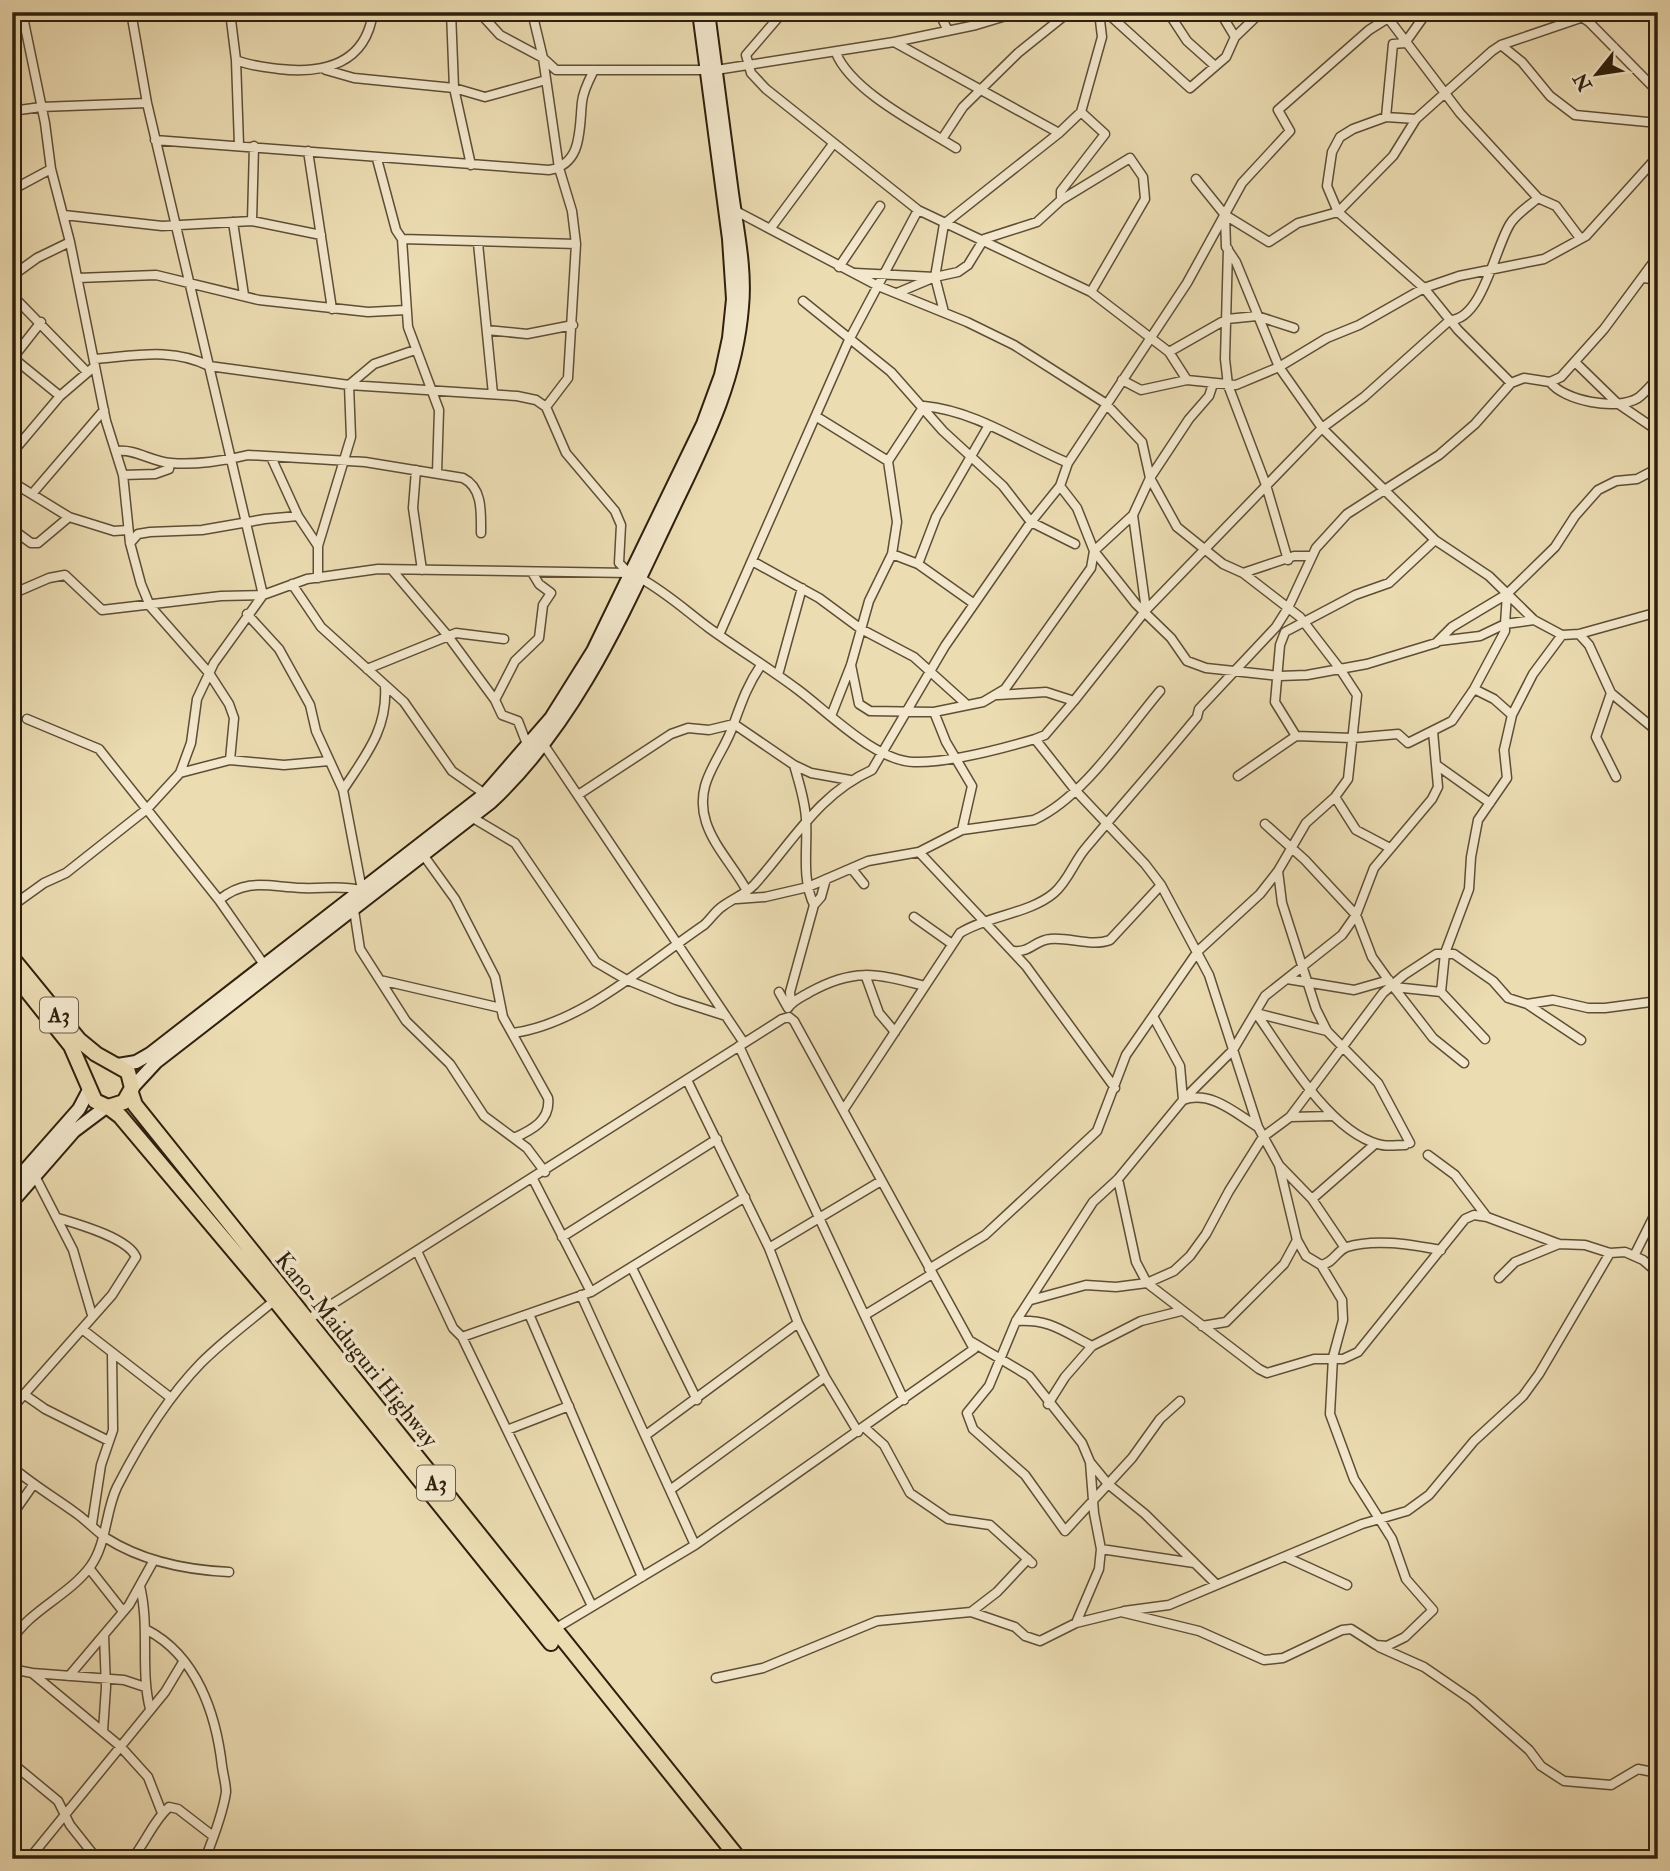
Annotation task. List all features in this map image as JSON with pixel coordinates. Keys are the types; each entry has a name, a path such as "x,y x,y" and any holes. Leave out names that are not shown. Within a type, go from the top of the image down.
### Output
{"highway":[{"name":"A3","path":"12,958 79,1040 128,1072 131,1090"},
{"name":"A3","path":"12,972 71,1046 95,1101 107,1107"},
{"path":"89,1087 90,1078 99,1066 116,1064"},
{"path":"107,1107 119,1105 131,1090"},
{"name":"Kano-Maiduguri Highway","path":"131,1090 135,1105 301,1325 550,1633 739,1859"},
{"name":"Kano-Maiduguri Highway","path":"107,1107 120,1116 275,1300 301,1325"},
{"name":"Kano-Maiduguri Highway","path":"550,1633 726,1859"}],"main road":[{"path":"116,1064 136,1062 150,1054 485,794 558,709 635,576 709,434 728,386 743,304 734,210 699,12"},
{"path":"131,1090 156,1062 473,818 514,780 544,745 598,663 703,424 721,375 729,338 733,299 711,71 708,12"},
{"path":"12,1185 79,1109 89,1087"},
{"path":"12,1202 82,1123 107,1107"}],"street":[{"path":"131,12 146,103 263,595"},
{"path":"230,12 236,60 239,145"},
{"path":"326,70 358,49 371,27 373,12"},
{"path":"451,12 454,88 471,165"},
{"path":"479,12 500,35 543,58 556,70 594,71 711,71 815,53 836,53 948,32 1019,12"},
{"path":"532,12 543,58 559,168 572,211 576,244 568,378 546,407"},
{"path":"783,12 746,55 746,65 766,89 918,210 1091,292 1169,352 1187,380"},
{"path":"939,12 948,32"},
{"path":"942,139 963,107 1018,53 1069,12"},
{"path":"944,312 935,277 944,224 1081,113 1102,37 1099,12"},
{"path":"1106,12 1189,88 1226,57 1235,37 1261,12"},
{"path":"1168,12 1187,41 1215,66"},
{"path":"1220,12 1235,37"},
{"path":"1405,43 1427,12"},
{"path":"1574,12 1658,92"},
{"path":"1196,179 1226,215 1269,242 1298,223 1338,212 1393,156 1416,119 1502,45 1598,12"},
{"path":"12,27 22,15"},
{"path":"22,15 51,169 78,278 92,365 123,475 130,543 150,606 209,673 234,718 230,760"},
{"path":"513,1033 545,1027 590,1005 707,922 719,909 747,891 806,820 850,780 872,770 904,711 973,603 1060,486 1068,463 1105,403 1151,339 1226,215 1242,183 1290,131 1278,110 1389,15 1405,43 1460,113 1538,198 1556,206 1580,239"},
{"path":"894,42 1059,133"},
{"path":"1386,117 1392,44 1405,43"},
{"path":"1502,45 1522,62 1550,96 1576,115 1658,123"},
{"path":"836,53 849,73 873,94 956,148"},
{"path":"236,60 247,65 291,71 326,70 354,78 454,88 485,97 495,97 546,80"},
{"path":"559,168 578,146 582,100 594,71"},
{"path":"12,111 41,107 146,103"},
{"path":"1061,200 1061,191 1105,134 1081,113"},
{"path":"1416,119 1386,117 1340,137 1332,152 1327,186 1338,212 1424,288 1450,320 1511,383"},
{"path":"155,140 254,146 377,159 559,168"},
{"path":"770,229 833,144"},
{"path":"252,221 254,146"},
{"path":"308,151 332,309"},
{"path":"1122,380 1141,390 1187,380 1228,386 1257,378 1424,288 1544,259 1580,239 1658,156"},
{"path":"897,293 935,277 963,270 984,239 1037,222 1061,200 1130,158 1143,177 1145,199 1091,292"},
{"path":"377,159 396,230 402,239 406,310 415,350 439,410 437,473"},
{"path":"12,190 51,169"},
{"path":"12,453 60,396 92,365 170,353 191,357 209,366 349,385 527,397 546,407 566,453 619,519 619,563 635,576 668,593 719,635 778,675 847,730 884,751 913,762 954,757 1045,735 1146,610 1322,428 1364,397 1450,320 1459,320 1467,315 1491,271 1511,222 1538,198"},
{"path":"839,267 880,206"},
{"path":"734,210 878,286 944,312 1014,345 1105,403 1142,442 1150,478 1177,527 1223,564 1242,573 1289,608 1305,623 1357,695 1348,779 1335,797 1306,823 1278,872 1260,894 1198,951 1126,1055 1097,1131 985,1235 865,1315"},
{"path":"719,635 849,340 918,210"},
{"path":"64,215 176,226 252,221 321,234"},
{"path":"1226,215 1228,249 1225,359 1228,386 1266,485 1288,559"},
{"path":"233,222 244,295"},
{"path":"402,239 576,244"},
{"path":"12,276 37,258 70,242"},
{"path":"478,243 493,394"},
{"path":"1228,249 1279,368 1322,428 1435,540 1489,576 1534,620 1562,635 1579,634 1658,612"},
{"path":"1550,382 1561,377 1576,363 1658,257"},
{"path":"852,272 935,277"},
{"path":"78,278 156,275 190,285 332,309 406,310"},
{"path":"1644,278 1658,280"},
{"path":"12,295 92,365"},
{"path":"803,301 891,372 943,431 1003,486 1031,522 1075,544"},
{"path":"1169,352 1227,318 1257,316 1294,328"},
{"path":"41,322 13,358 60,396"},
{"path":"487,330 527,334 573,324"},
{"path":"349,385 374,364 415,350"},
{"path":"1576,363 1617,403 1658,431"},
{"path":"844,1109 960,933 1041,901 1054,893 1083,850 1108,824 1233,672 1276,627 1289,608 1311,556 1347,514 1440,455 1475,424 1511,383 1524,378 1550,382 1581,400 1597,404 1637,399 1658,378"},
{"path":"851,665 859,704 863,708 934,712 965,703 983,702 1005,689 1091,568 1094,551 1133,515 1150,478 1189,419 1209,396 1213,384"},
{"path":"318,578 318,546 351,437 349,385"},
{"path":"924,407 955,412 989,425 1068,463"},
{"path":"831,716 851,665 869,601 892,554 897,522 888,461 924,407"},
{"path":"32,494 104,410"},
{"path":"817,417 888,461"},
{"path":"918,564 936,517 989,425"},
{"path":"118,451 127,450 170,463 231,460 248,455 365,462 463,478 472,484 481,508 481,533"},
{"path":"271,457 298,516 318,546"},
{"path":"123,475 155,474 169,469 170,463"},
{"path":"1439,641 1452,627 1507,594 1555,547 1575,516 1598,490 1616,481 1637,479 1658,468"},
{"path":"416,470 413,508 422,569"},
{"path":"12,482 69,517 114,531 128,530"},
{"path":"1060,486 1077,508 1094,551 1136,604 1146,610 1191,664 1233,672 1280,676 1340,669 1439,641 1480,636 1505,624 1534,620"},
{"path":"1133,515 1146,610"},
{"path":"130,543 138,534 150,532 202,530 298,516"},
{"path":"12,529 32,543 38,543 69,517"},
{"path":"1296,736 1275,702 1280,676 1280,645 1285,632 1355,595 1389,583 1435,540"},
{"path":"892,554 918,564 973,603"},
{"path":"1242,573 1288,559 1311,556"},
{"path":"752,561 802,589 860,629 914,657 965,703"},
{"path":"12,594 49,578 65,575 102,610 221,596 263,595 318,578 392,570 635,576"},
{"path":"392,570 448,636 495,700 502,715 518,721 528,747"},
{"path":"495,700 515,662 539,638 543,605 551,593 539,584 533,574"},
{"path":"292,584 317,622 408,706 452,771 485,794"},
{"path":"778,675 802,589"},
{"path":"1238,776 1296,736 1352,738 1398,734 1408,743 1452,721 1474,689 1505,631 1507,594"},
{"path":"12,906 44,883 66,873 147,809 180,773 191,743 194,709 209,673 247,614 263,595"},
{"path":"247,614 279,649 301,686 329,761 343,790 351,817 357,877 362,890"},
{"path":"367,669 460,633 504,639"},
{"path":"1579,634 1589,645 1611,693 1658,732"},
{"path":"1441,992 1445,953 1469,889 1471,857 1478,820 1507,778 1504,750 1512,715 1533,674 1562,635"},
{"path":"747,891 710,832 702,802 708,771 734,724 741,698 761,665"},
{"path":"343,790 377,738 386,710 385,686"},
{"path":"1474,689 1494,699 1512,715"},
{"path":"737,899 773,896 808,887 868,861 919,852 962,830 1034,820 1076,791 1160,691"},
{"path":"995,695 1046,692 1074,701"},
{"path":"1611,693 1596,737 1616,777"},
{"path":"934,712 954,757 972,786 962,830"},
{"path":"27,719 97,747 219,900 265,966"},
{"path":"578,795 671,734 688,728 709,730 734,724 811,774 850,780"},
{"path":"1180,1401 1160,1419 1108,1484 1065,1531 1025,1475 973,1429 967,1413 989,1386 1016,1321 1093,1202 1118,1179 1183,1100 1233,1050 1265,996 1342,934 1356,915 1374,869 1432,799 1438,787 1433,731"},
{"path":"1035,739 1076,791 1161,885 1198,951 1263,1137 1279,1165 1312,1199 1345,1248"},
{"path":"544,745 678,943 742,1045 904,1400"},
{"path":"180,773 230,760 284,765 329,761"},
{"path":"794,765 806,820 804,854 808,887 814,905"},
{"path":"1437,766 1490,803"},
{"path":"1335,797 1356,830 1390,848"},
{"path":"473,818 515,843 591,957 625,979 726,1016"},
{"path":"1265,824 1356,915 1372,957 1391,984 1433,1038 1464,1063"},
{"path":"919,852 955,887 983,922 1014,951 1115,1088"},
{"path":"424,856 455,899 495,977 501,1008 538,1076 549,1105 537,1126 514,1138"},
{"path":"852,869 864,884"},
{"path":"1256,1013 1332,1116 1357,1135 1375,1144 1407,1144 1378,1083 1327,1031 1286,919 1278,872"},
{"path":"791,1003 790,992 814,905 821,897 826,879"},
{"path":"219,900 244,885 261,883 305,888 334,885 362,890"},
{"path":"1014,951 1024,952 1049,939 1102,943 1111,940 1161,885"},
{"path":"354,910 360,949 416,1034 450,1064 481,1111 534,1155 545,1172"},
{"path":"914,917 952,944"},
{"path":"1030,1300 1086,1285 1116,1287 1147,1283 1174,1271 1190,1256 1263,1137 1290,1117 1391,984 1436,954 1454,954 1493,981 1508,999 1527,1004 1581,1040"},
{"path":"779,992 788,1008 791,1003 824,985 853,973 866,977 876,974 925,986"},
{"path":"866,977 879,1013 895,1032"},
{"path":"1287,979 1309,985 1354,990 1391,984 1441,992 1485,1039"},
{"path":"380,980 501,1008"},
{"path":"1527,1004 1553,1000 1605,1008 1658,1001"},
{"path":"1256,1013 1327,1031"},
{"path":"301,1325 789,1017 844,1109 974,1349 695,1545 550,1633"},
{"path":"1154,1018 1180,1066 1183,1100"},
{"path":"687,1080 769,1248 798,1323 825,1377 862,1430 884,1445 910,1493 948,1519 990,1525 1030,1561 971,1612"},
{"path":"1183,1100 1195,1096 1207,1097 1258,1127"},
{"path":"1290,1117 1332,1116"},
{"path":"562,1237 717,1139"},
{"path":"1312,1199 1375,1144"},
{"path":"1428,1156 1455,1175 1488,1217"},
{"path":"1279,1165 1297,1240 1306,1256 1321,1265 1342,1300 1344,1312 1333,1357 1330,1414 1354,1479 1392,1539 1406,1579 1433,1610 1405,1637 1387,1646 1376,1646"},
{"path":"35,1176 73,1250 92,1315"},
{"path":"1118,1179 1136,1262 1147,1283 1267,1373 1333,1357 1343,1359 1358,1352 1465,1219 1474,1215 1488,1217 1559,1244 1585,1245 1610,1253 1625,1252 1658,1273"},
{"path":"533,1180 591,1292"},
{"path":"769,1248 881,1181"},
{"path":"462,1336 591,1292 745,1198"},
{"path":"1634,1256 1658,1208"},
{"path":"12,1408 112,1295 136,1257 132,1248 121,1242 58,1218"},
{"path":"1201,1326 1226,1322 1284,1264 1297,1240"},
{"path":"1321,1265 1330,1263 1345,1248 1370,1244 1441,1250"},
{"path":"1499,1278 1515,1262 1559,1244"},
{"path":"417,1251 453,1328 462,1336 592,1606"},
{"path":"716,1678 763,1668 877,1620 971,1612 1015,1627 1025,1636 1040,1641 1076,1623 1121,1612 1169,1605 1216,1584 1407,1511 1429,1495 1474,1441 1523,1396 1590,1290 1596,1273 1610,1253"},
{"path":"1284,1264 1306,1256"},
{"path":"632,1268 697,1400"},
{"path":"581,1296 695,1545"},
{"path":"12,1640 30,1618 58,1599 89,1568 103,1536 117,1488 171,1398 202,1362 275,1300"},
{"path":"1048,1404 1065,1377 1092,1346 1141,1321 1181,1311"},
{"path":"528,1314 642,1577"},
{"path":"1016,1321 1036,1320 1059,1325 1092,1346"},
{"path":"646,1435 798,1323"},
{"path":"82,1329 171,1398"},
{"path":"972,1342 1000,1356 1029,1376 1048,1404 1082,1443 1090,1462 1108,1484 1145,1514 1216,1584"},
{"path":"92,1524 101,1465 115,1416 112,1354"},
{"path":"670,1490 825,1377"},
{"path":"25,1395 45,1409 108,1441"},
{"path":"507,1430 569,1406"},
{"path":"1076,1623 1099,1569 1101,1549 1090,1462"},
{"path":"12,1467 33,1485 92,1524 103,1536 132,1554 207,1571 229,1572"},
{"path":"12,1515 33,1485"},
{"path":"1101,1549 1194,1563"},
{"path":"1288,1558 1347,1585"},
{"path":"69,1676 140,1586 153,1560"},
{"path":"89,1568 122,1610"},
{"path":"140,1586 147,1630 145,1687 150,1709"},
{"path":"1121,1612 1199,1631 1264,1660 1283,1658 1342,1630 1355,1631 1376,1646 1424,1667 1472,1700 1529,1750 1541,1766 1564,1782 1611,1784 1638,1769 1658,1773"},
{"path":"147,1630 156,1635 183,1662 205,1694 219,1744 226,1790 205,1859"},
{"path":"103,1731 104,1635"},
{"path":"29,1859 64,1812 150,1709 183,1662"},
{"path":"12,1669 105,1678 145,1687"},
{"path":"32,1673 120,1746 148,1777 162,1813"},
{"path":"12,1763 58,1801 97,1859"},
{"path":"132,1859 162,1813 169,1807 178,1809 213,1836"}]}
